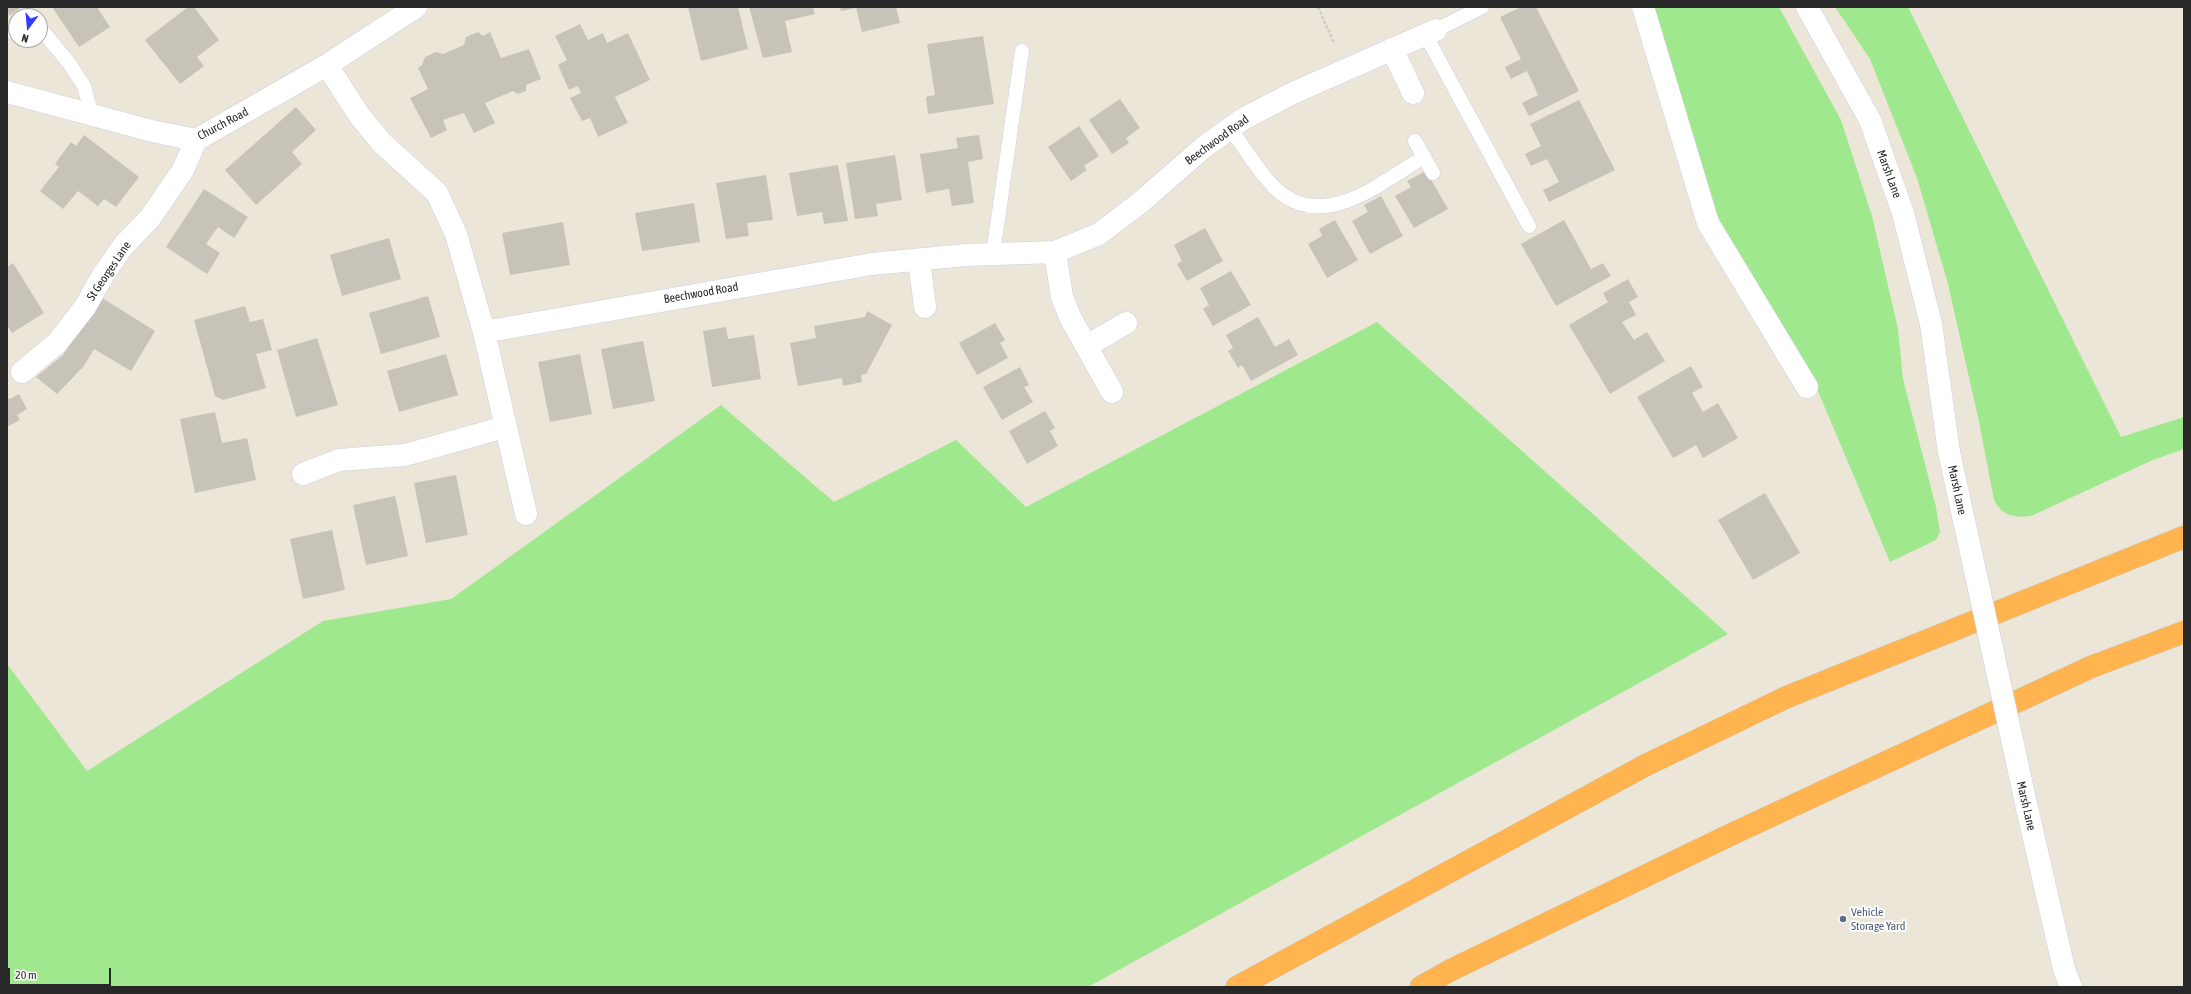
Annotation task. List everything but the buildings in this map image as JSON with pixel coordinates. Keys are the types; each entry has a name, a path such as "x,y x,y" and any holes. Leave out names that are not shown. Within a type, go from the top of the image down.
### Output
{"highway":[{"path":"1237,987 1646,765 1787,697 2184,537"},
{"path":"1421,987 1451,970 1725,838 2090,667 2184,632"},
{"path":"2090,667 2184,642"}],"street":[{"name":"Church Road","path":"7,92 92,115 196,140 327,65 416,7"},
{"path":"1643,7 1708,222 1807,387"},
{"name":"Marsh Lane","path":"1807,7 1870,120 1903,213 1931,324 1949,452 2027,808 2064,969 2071,987"},
{"name":"Beechwood Road","path":"484,332 872,264 993,254 1055,252 1099,234 1141,202 1204,147 1243,119 1293,93 1430,32"},
{"path":"1392,49 1413,93"},
{"path":"327,65 359,115 382,143 437,193 456,234 484,332 526,514"},
{"name":"St Georges Lane","path":"22,372 57,343 85,307 103,275 124,245 150,218 183,170 196,140"},
{"path":"1055,252 1062,297 1112,392"},
{"path":"919,260 925,307"},
{"path":"1087,346 1126,323"},
{"path":"303,474 340,460 405,455 505,427"}],"lane":[{"path":"1482,7 1430,32 1529,226"},
{"path":"48,38 69,63 84,86 92,115"},
{"path":"993,254 1022,51"},
{"path":"1230,128 1269,181 1282,195 1301,204 1317,208 1333,206 1356,197 1424,157"},
{"path":"1415,141 1433,173"}],"path":[{"path":"1318,7 1346,69"}],"green space":[{"path":"1650,7 1779,7 1841,120 1872,216 1898,329 1903,379 1936,507 1940,532 1936,540 1890,562 1815,384 1715,220"},
{"path":"1835,7 1908,7 2121,437 2184,417 2184,449 2153,460 2031,516 2019,517 2009,515 2001,510 1997,505 1994,500 1979,422 1948,284 1917,178 1870,59"},
{"path":"1377,322 1728,634 1088,987 7,987 7,664 87,771 323,621 451,599 721,405 834,502 956,440 1026,507"}],"place":[{"name":"Vehicle Storage Yard","path":"1843,919"}]}
